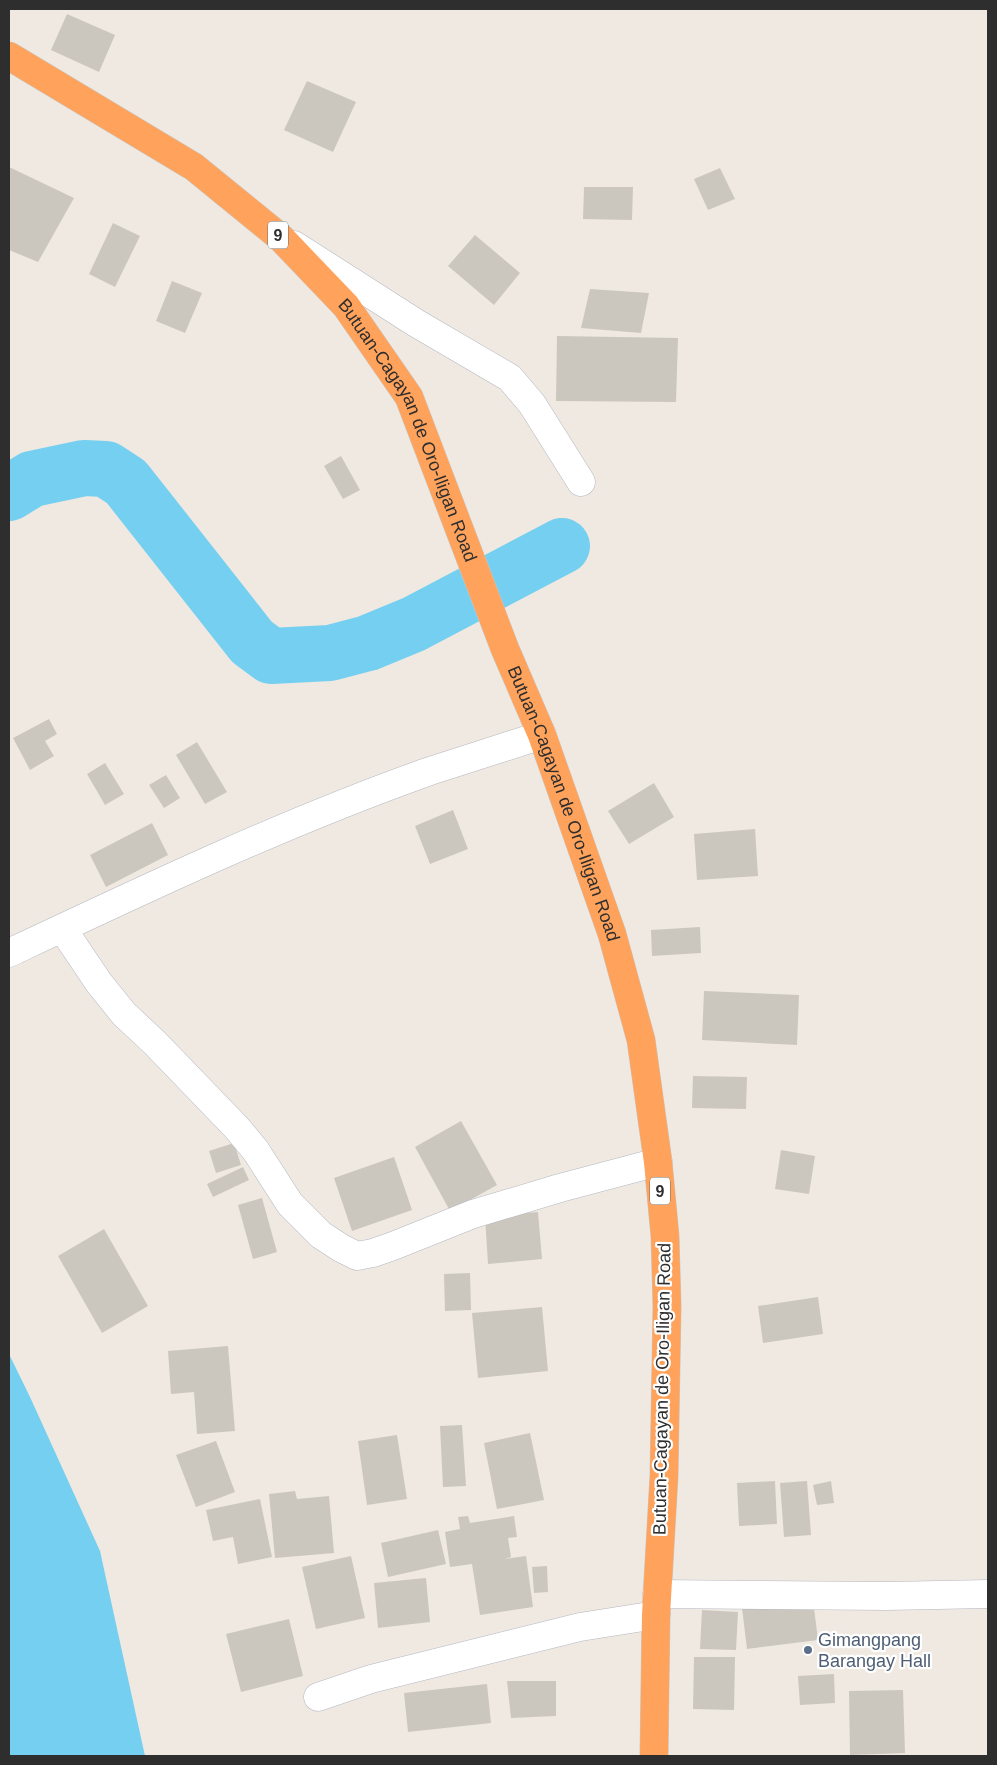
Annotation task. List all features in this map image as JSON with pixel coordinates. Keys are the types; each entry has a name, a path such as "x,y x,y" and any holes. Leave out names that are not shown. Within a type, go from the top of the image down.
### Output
{"highway":[{"name":"Butuan-Cagayan de Oro-Iligan Road","path":"9,56 194,168 280,237 346,306 409,397 505,649 542,736 615,944 641,1040 658,1162 665,1236 667,1306 664,1476 657,1604 654,1756"}],"street":[{"path":"280,237 416,323 510,378 532,404 581,482"},
{"path":"9,953 162,881 324,812 430,772 542,736"},
{"path":"62,928 99,984 124,1014 155,1043 237,1128 256,1151 290,1204 321,1235 357,1256 380,1251 473,1214 658,1162"},
{"path":"318,1697 371,1679 580,1627 657,1604 988,1594"}],"water":[{"path":"9,1354 100,1551 145,1756 9,1756"}],"building":[{"path":"67,14 115,35 99,72 51,50"},
{"path":"307,81 356,102 333,152 284,130"},
{"path":"9,167 74,198 38,262 9,250"},
{"path":"720,168 735,199 708,210 694,179"},
{"path":"584,187 633,187 632,220 583,219"},
{"path":"113,223 140,236 115,287 89,274"},
{"path":"475,235 520,273 494,305 448,266"},
{"path":"172,281 202,293 185,333 156,321"},
{"path":"590,289 649,293 641,333 581,328"},
{"path":"557,336 678,338 676,402 556,401"},
{"path":"341,456 360,490 343,499 324,466"},
{"path":"49,719 57,734 45,741 54,756 30,770 13,738"},
{"path":"197,742 227,792 205,804 176,755"},
{"path":"105,763 124,794 105,805 87,774"},
{"path":"166,775 180,798 164,808 149,785"},
{"path":"654,783 674,817 629,844 608,811"},
{"path":"453,810 468,849 430,864 415,826"},
{"path":"152,823 168,855 106,887 90,855"},
{"path":"755,829 758,876 697,880 694,834"},
{"path":"700,927 701,953 652,956 651,930"},
{"path":"704,991 799,995 797,1045 702,1040"},
{"path":"693,1076 747,1077 746,1109 692,1108"},
{"path":"461,1121 497,1185 450,1211 415,1147"},
{"path":"234,1143 241,1165 216,1173 209,1151"},
{"path":"781,1150 815,1156 809,1194 775,1189"},
{"path":"394,1157 412,1210 352,1231 334,1178"},
{"path":"243,1167 249,1180 213,1197 207,1184"},
{"path":"262,1198 277,1252 253,1259 238,1205"},
{"path":"538,1212 542,1259 488,1264 485,1216"},
{"path":"104,1229 148,1306 102,1333 58,1256"},
{"path":"470,1273 471,1310 445,1311 444,1274"},
{"path":"818,1297 823,1334 763,1343 758,1306"},
{"path":"542,1307 548,1371 478,1378 472,1313"},
{"path":"228,1346 235,1431 197,1434 194,1392 171,1394 168,1351"},
{"path":"462,1425 466,1486 443,1487 440,1426"},
{"path":"530,1433 544,1500 497,1509 484,1443"},
{"path":"397,1435 407,1499 367,1505 358,1441"},
{"path":"216,1441 235,1492 196,1507 176,1455"},
{"path":"775,1481 777,1524 739,1526 737,1483"},
{"path":"807,1481 811,1535 784,1537 780,1483"},
{"path":"831,1481 834,1503 817,1505 813,1485"},
{"path":"295,1491 297,1499 329,1496 334,1553 275,1558 269,1494"},
{"path":"260,1499 272,1557 238,1564 233,1537 213,1541 206,1510"},
{"path":"468,1516 470,1523 514,1516 517,1537 508,1538 511,1557 505,1559 526,1556 533,1607 480,1615 472,1564 450,1567 445,1532 460,1529 458,1517"},
{"path":"438,1530 446,1564 388,1577 381,1543"},
{"path":"351,1556 365,1618 316,1629 302,1567"},
{"path":"547,1566 548,1592 534,1593 532,1567"},
{"path":"426,1578 430,1622 378,1628 374,1583"},
{"path":"813,1600 818,1640 747,1649 742,1608"},
{"path":"702,1610 738,1612 736,1650 700,1649"},
{"path":"289,1619 303,1676 241,1692 226,1634"},
{"path":"694,1657 735,1657 734,1710 693,1709"},
{"path":"834,1674 835,1703 800,1705 798,1676"},
{"path":"507,1681 556,1681 556,1716 511,1718"},
{"path":"487,1684 491,1723 408,1732 404,1693"},
{"path":"903,1690 905,1753 850,1755 849,1691"}],"waterway":[{"path":"9,493 32,479 84,468 106,469 126,482 252,642 271,656 330,653 368,643 414,624 562,546"}],"place":[{"name":"Gimangpang Barangay Hall","path":"808,1650"}]}
